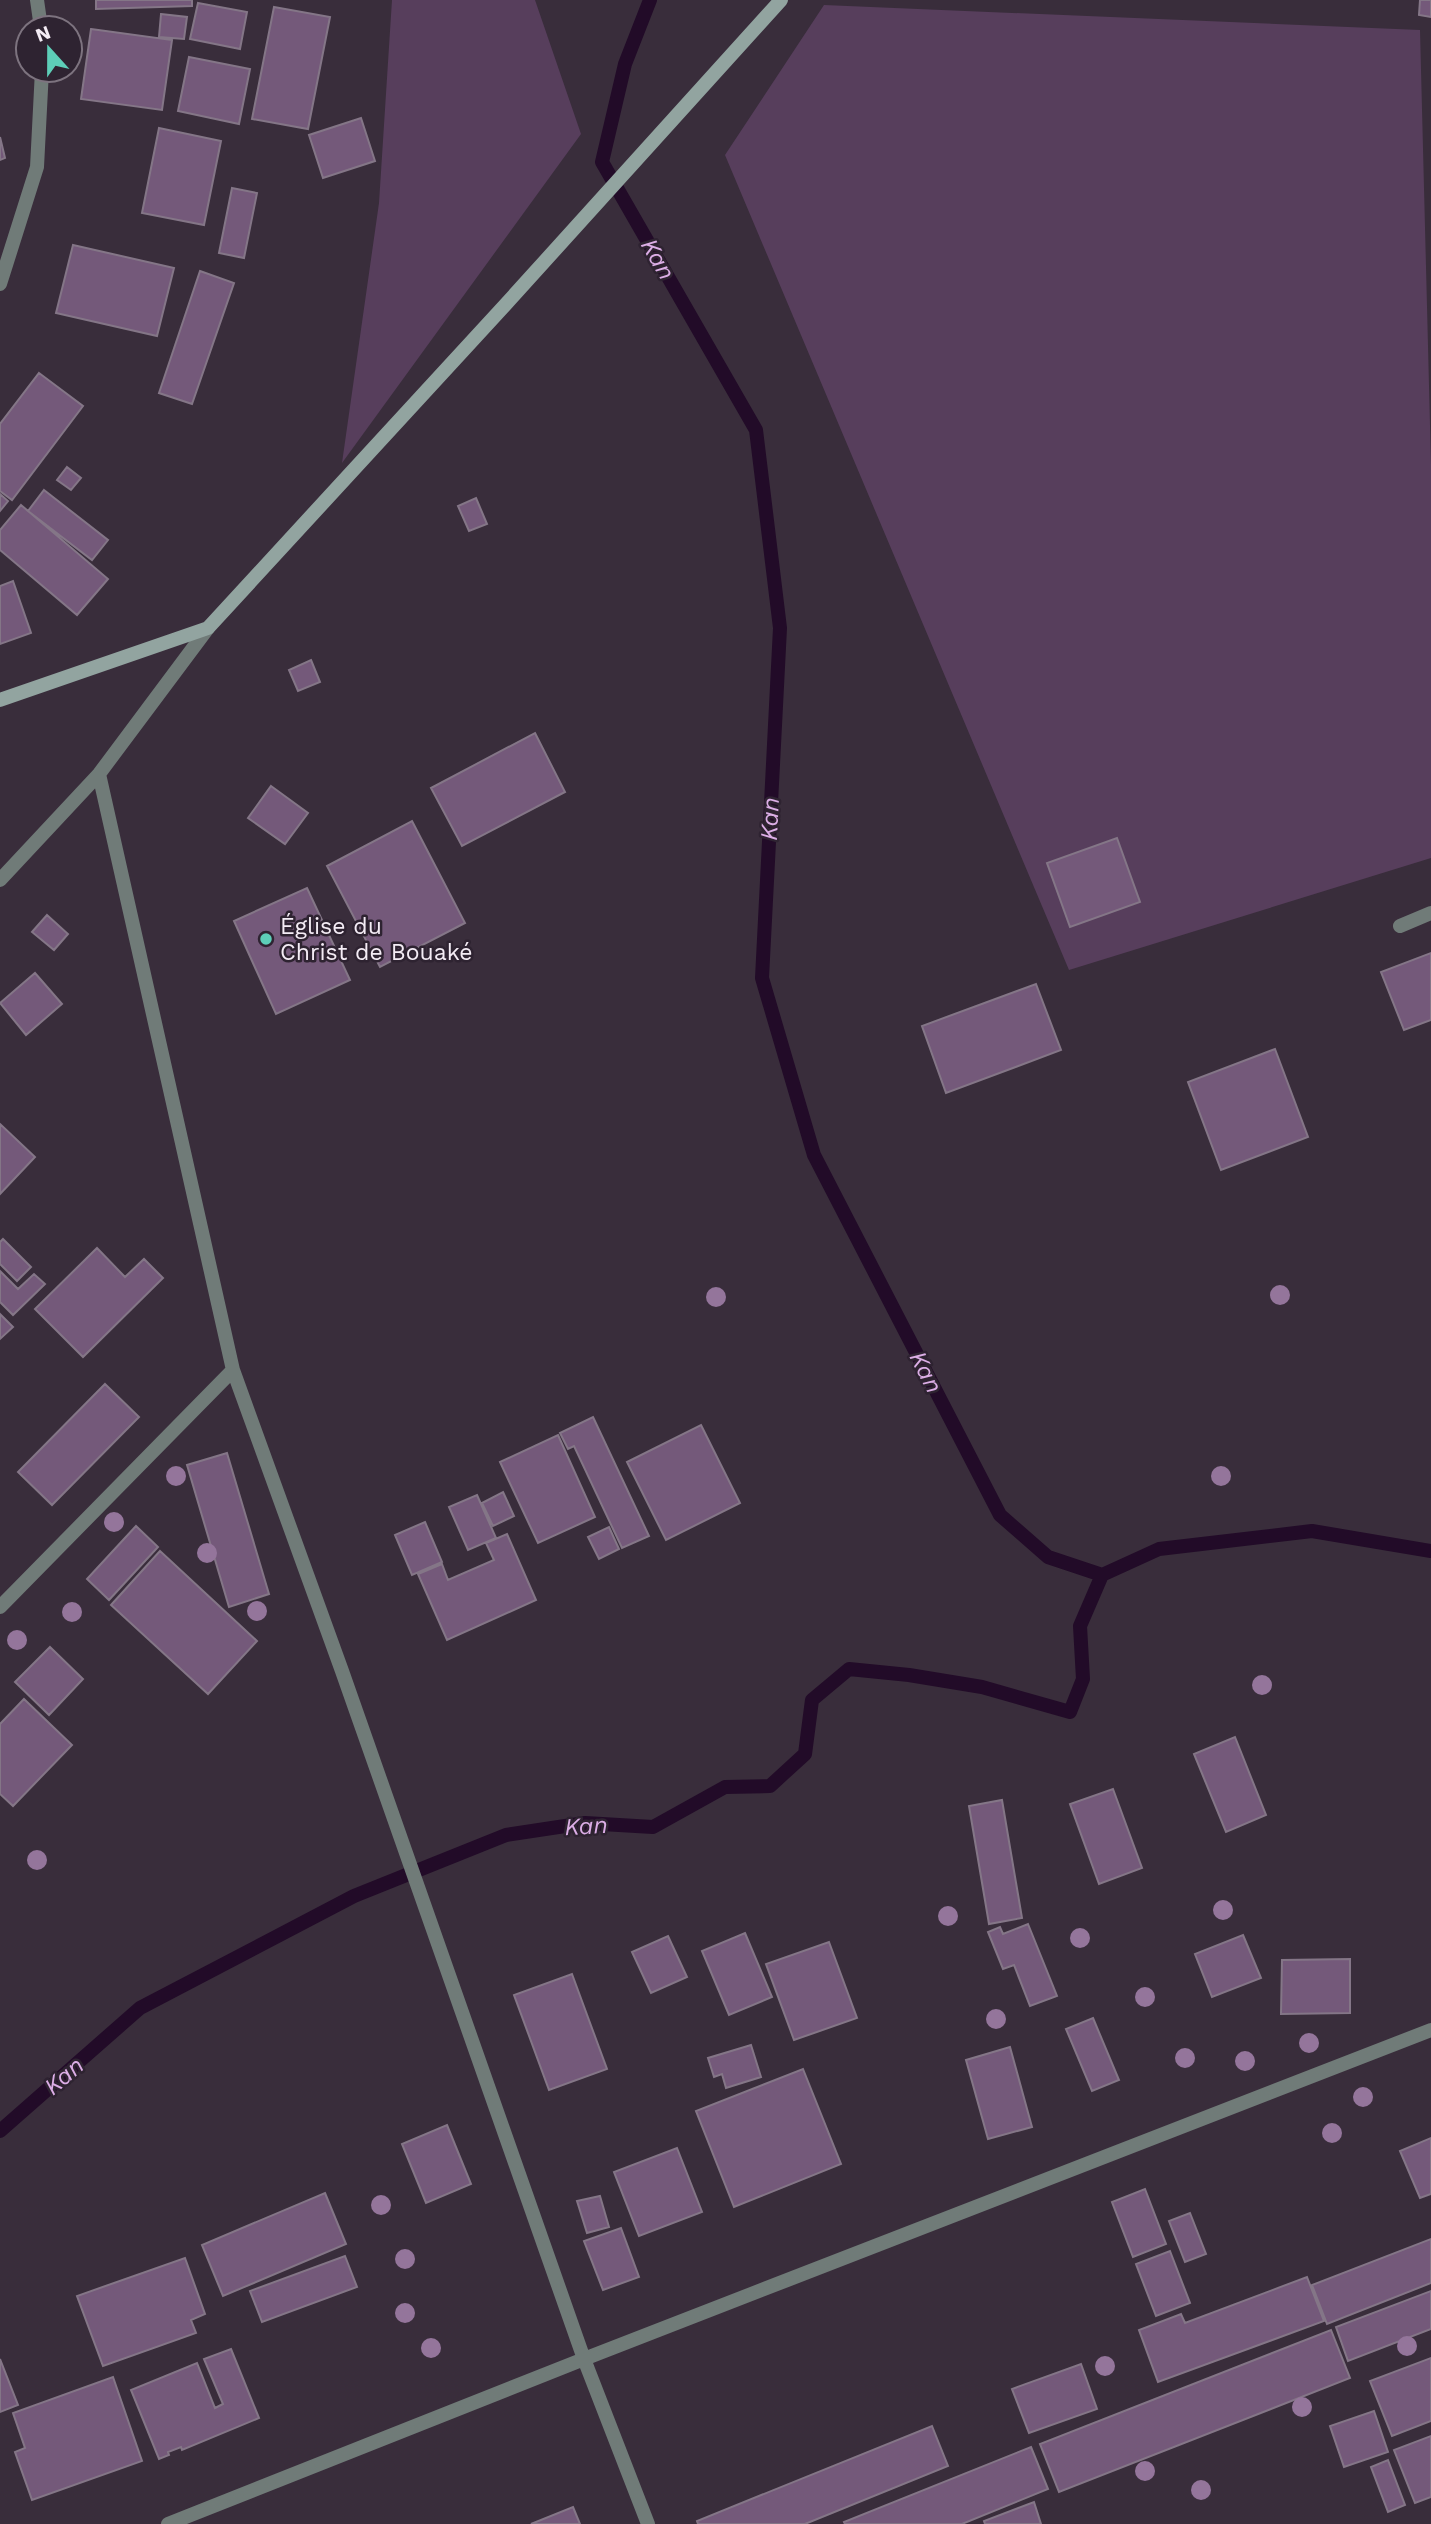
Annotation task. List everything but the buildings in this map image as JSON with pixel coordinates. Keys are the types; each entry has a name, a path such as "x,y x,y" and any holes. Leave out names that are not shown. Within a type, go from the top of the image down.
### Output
{"street":[{"path":"0,880 99,774 208,628 781,0"},
{"path":"0,284 37,167 42,84"},
{"path":"0,700 208,628"},
{"path":"99,774 233,1370 347,1684 584,2358 648,2524"},
{"path":"1400,926 1431,913"},
{"path":"0,1607 233,1370"},
{"path":"168,2524 584,2358 1431,2030"}],"shaded area":[{"path":"392,0 535,0 581,134 342,463 379,203"},
{"path":"824,5 1420,30 1431,464 1431,858 1069,970 725,155"}],"waterway":[{"name":"Kan","path":"650,0 625,64 602,162 756,430 780,628 762,978 814,1155 1000,1515 1048,1557 1102,1575"},
{"name":"Kan","path":"0,2131 140,2008 354,1896 506,1835 585,1823 653,1827 725,1787 770,1786 805,1754 812,1700 849,1669 909,1675 982,1687 1070,1712 1083,1679 1080,1626 1102,1575 1159,1549 1312,1531 1431,1551"}],"place":[{"name":"Église du Christ de Bouaké","path":"266,939"}]}
